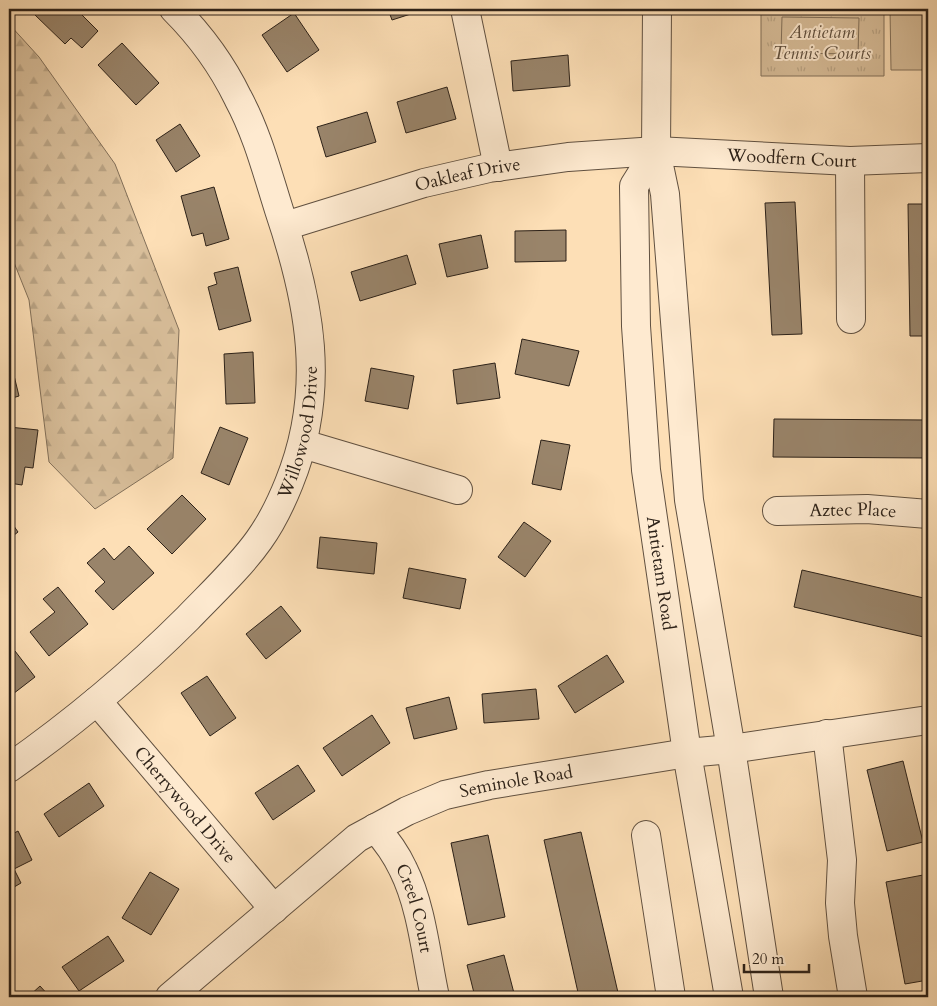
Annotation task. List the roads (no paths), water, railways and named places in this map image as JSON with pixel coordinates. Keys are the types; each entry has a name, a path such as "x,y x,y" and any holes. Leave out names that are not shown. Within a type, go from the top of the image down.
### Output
{"street":[{"name":"Willowood Drive","path":"9,768 52,738 97,701 165,641 219,586 259,540 279,506 303,444 310,402 312,364 310,332 285,226 259,147 239,98 213,55 187,22 174,9"},
{"path":"465,9 498,167"},
{"path":"656,9 656,151 665,194 689,500 731,749 769,997"},
{"name":"Oakleaf Drive","path":"285,226 424,183 498,167 568,157 656,151"},
{"name":"Woodfern Court","path":"656,151 850,161 928,158"},
{"name":"Antietam Road","path":"656,151 634,186 636,326 646,470 687,753 729,997"},
{"path":"850,161 851,319"},
{"path":"303,444 458,490"},
{"name":"Aztec Place","path":"777,510 867,509 928,514"},
{"name":"Cherrywood Drive","path":"97,701 274,909"},
{"name":"Seminole Road","path":"170,997 357,838 407,811 445,795 489,785 687,753 731,749 928,720"},
{"path":"827,734 842,860 840,903 843,936 853,997"},
{"name":"Creel Court","path":"375,828 387,842 403,869 415,898 435,997"},
{"path":"646,835 671,997"}],"park label":[{"name":"Antietam Tennis Courts","path":"822,42"}]}
